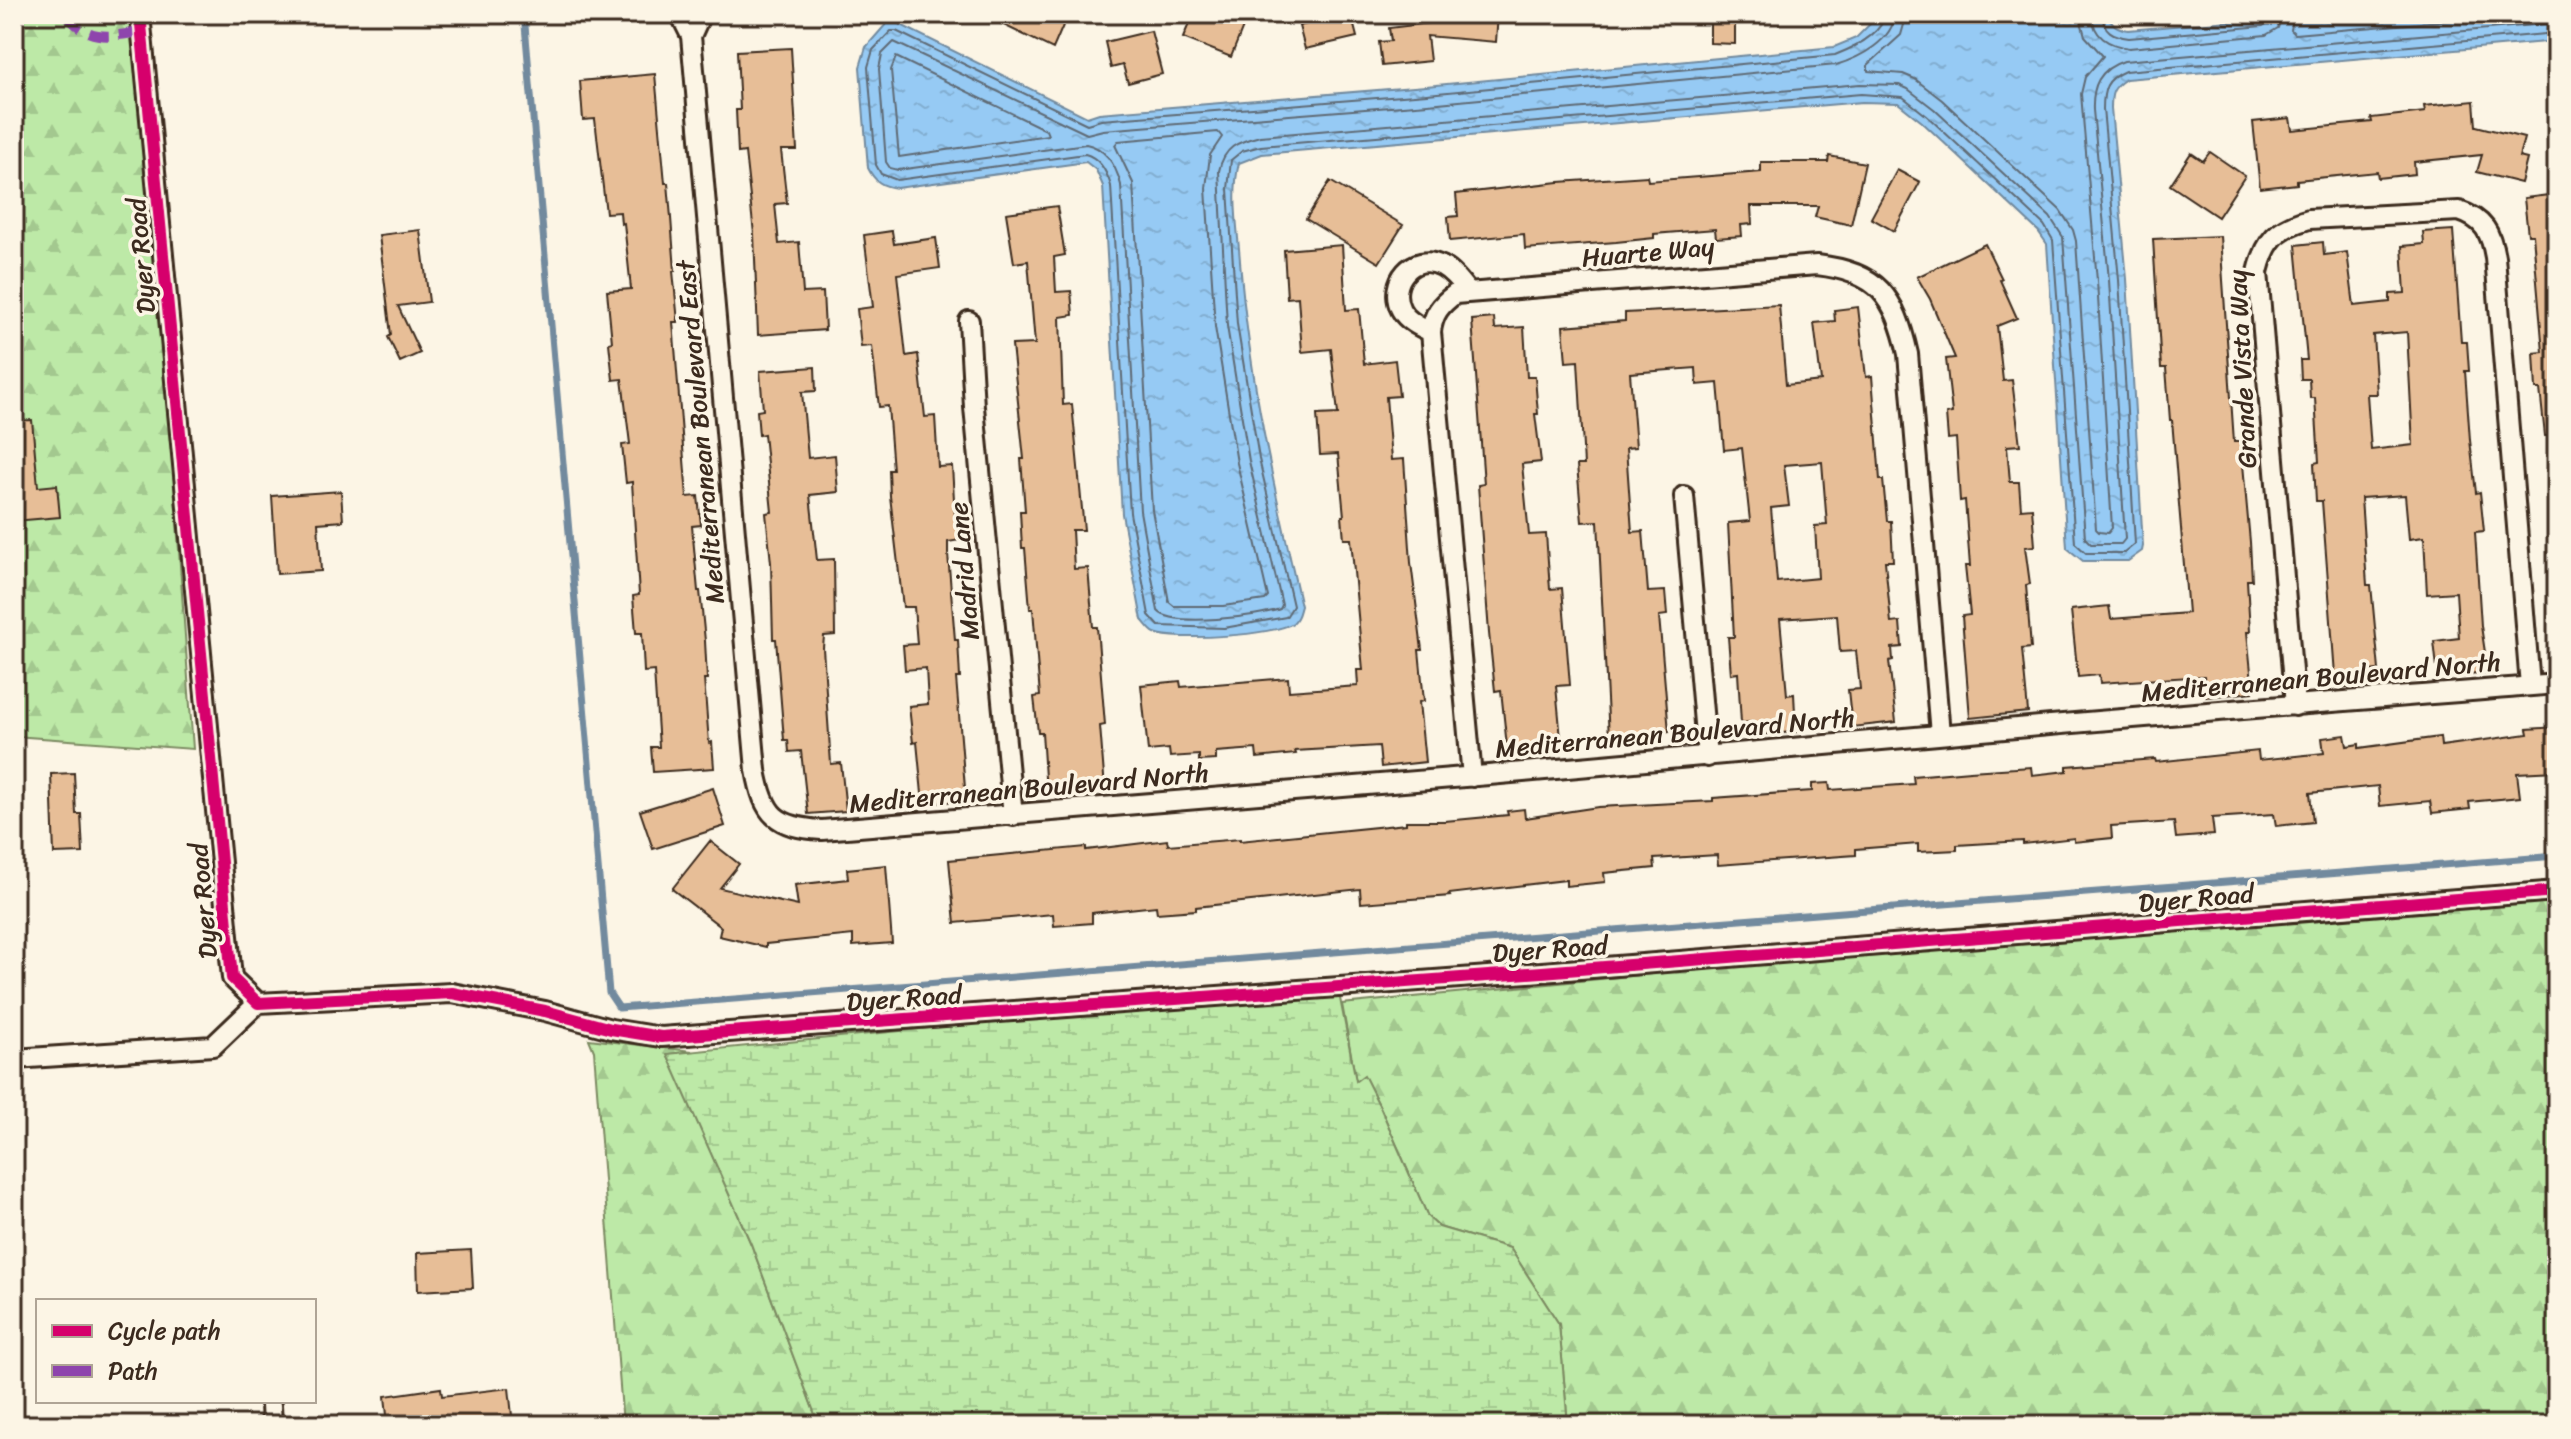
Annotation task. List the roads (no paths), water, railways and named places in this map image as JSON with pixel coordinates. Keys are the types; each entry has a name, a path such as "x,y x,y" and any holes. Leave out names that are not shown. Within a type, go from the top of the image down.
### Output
{"street":[{"name":"Dyer Road","path":"140,14 232,978 258,1003 452,993 545,1011 611,1029 661,1037 1557,971 2557,891"},
{"path":"680,14 691,36"},
{"name":"Mediterranean Boulevard East","path":"701,14 691,36 756,770 760,795 768,810 781,821 797,828"},
{"name":"Grande Vista Way","path":"2295,706 2258,272 2262,254 2274,235 2287,225 2309,219 2459,211 2473,215 2487,227 2495,257 2530,686"},
{"path":"1468,292 1441,265 1427,262 1414,264 1404,271 1397,294 1401,309 1408,318 1431,332 1472,777"},
{"name":"Huarte Way","path":"1431,332 1433,316 1444,302 1455,294 1468,292 1817,265 1838,267 1872,283 1890,299 1901,324 1908,354 1940,734"},
{"name":"Madrid Lane","path":"969,321 974,407 1013,816"},
{"path":"1684,496 1707,757"},
{"name":"Mediterranean Boulevard North","path":"797,828 822,830 1013,816 1940,734 2557,684"},
{"path":"14,1059 213,1046 258,1003"},
{"path":"271,1405 272,1425"}],"water":[{"path":"1880,14 2109,14 2115,25 2128,30 2308,14 2557,14 2557,41 2126,79 2115,88 2111,109 2127,279 2143,546 2142,551 2128,561 2083,561 2067,548 2047,244 2038,231 1898,103 1862,102 1262,154 1239,163 1236,212 1256,392 1301,606 1295,621 1283,627 1225,636 1166,636 1153,632 1142,620 1122,514 1103,186 1096,170 1086,162 897,188 880,182 868,168 860,67 866,47 887,23 897,23 1087,117 1099,113 1834,47 1856,38"}],"waterway":[{"path":"524,14 609,993 619,1008 2557,856"}]}
